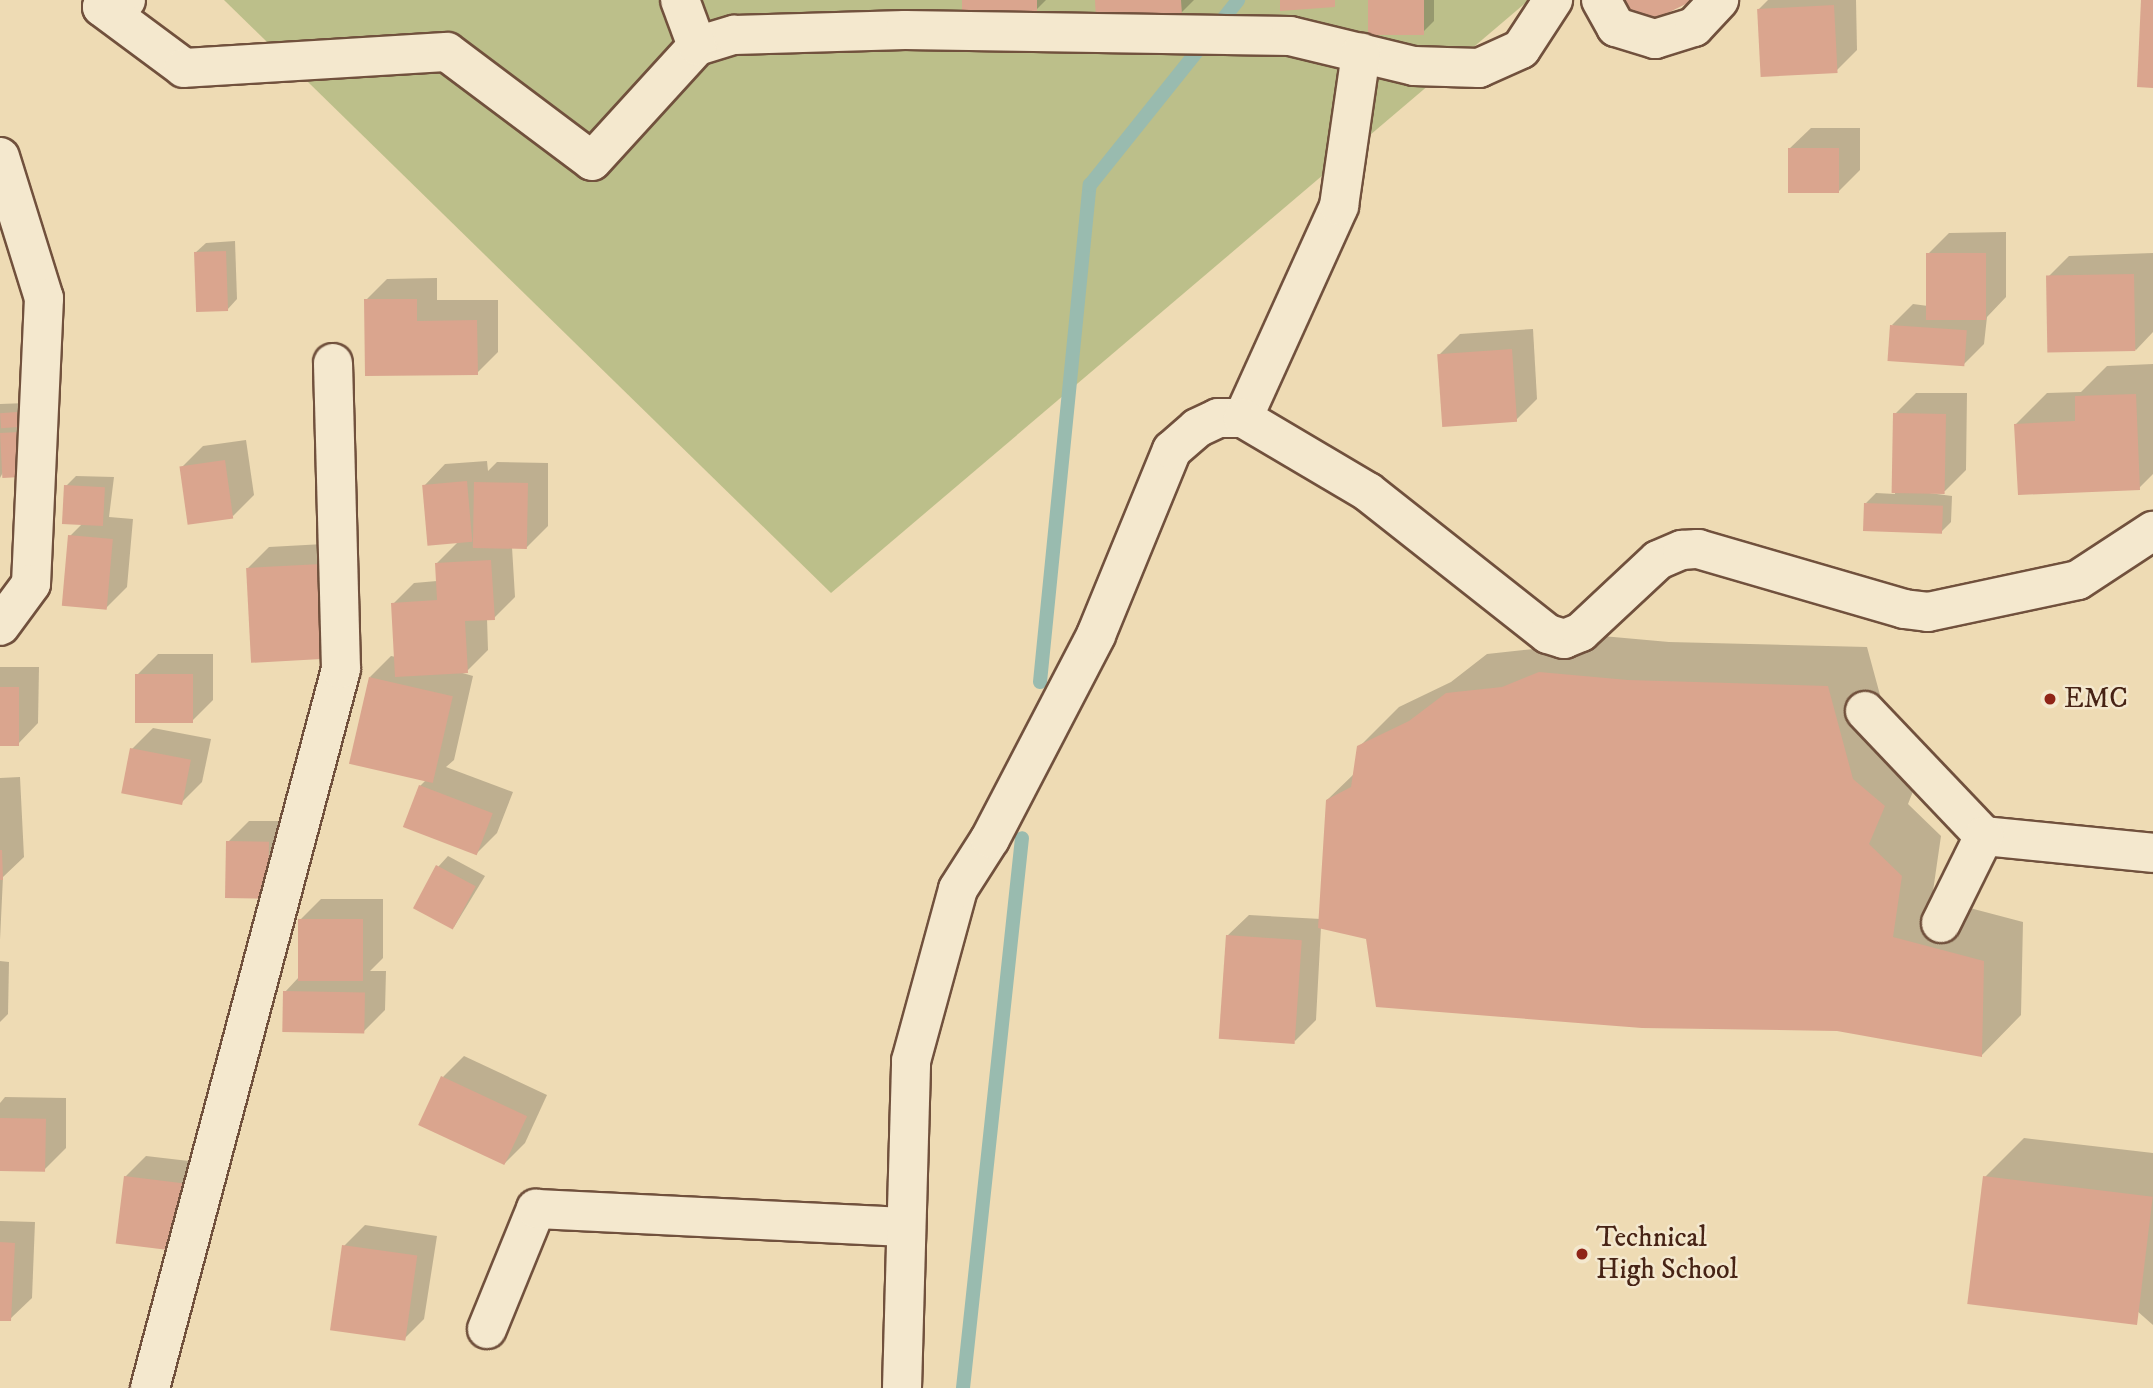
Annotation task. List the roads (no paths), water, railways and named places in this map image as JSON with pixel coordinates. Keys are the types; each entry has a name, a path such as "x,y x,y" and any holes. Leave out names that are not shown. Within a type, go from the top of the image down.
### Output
{"street":[{"path":"126,0 102,8 184,68 447,52 592,161 697,46 734,35 905,30 1290,36 1414,66 1479,68 1521,49 1553,0"},
{"path":"680,0 697,46"},
{"path":"1601,0 1616,27 1655,39 1694,27 1719,0"},
{"path":"1243,418 1339,206 1360,53"},
{"path":"0,158 44,298 32,584 0,626"},
{"path":"150,1388 341,669 333,363"},
{"path":"902,1388 911,1060 958,889 990,839 1096,635 1172,450 1218,418 1243,418 1368,492 1548,634 1564,639 1581,632 1658,560 1682,550 1698,549 1904,609 1927,612 2078,580 2153,531"},
{"path":"1865,711 1984,836 2153,853"},
{"path":"1941,923 1984,836"},
{"path":"487,1329 536,1209 906,1227"}],"waterway":[{"path":"1040,682 1090,185 1238,0"},
{"path":"963,1388 1022,838"}],"place":[{"name":"EMC","path":"2050,699"},
{"name":"Technical High School","path":"1582,1254"}]}
